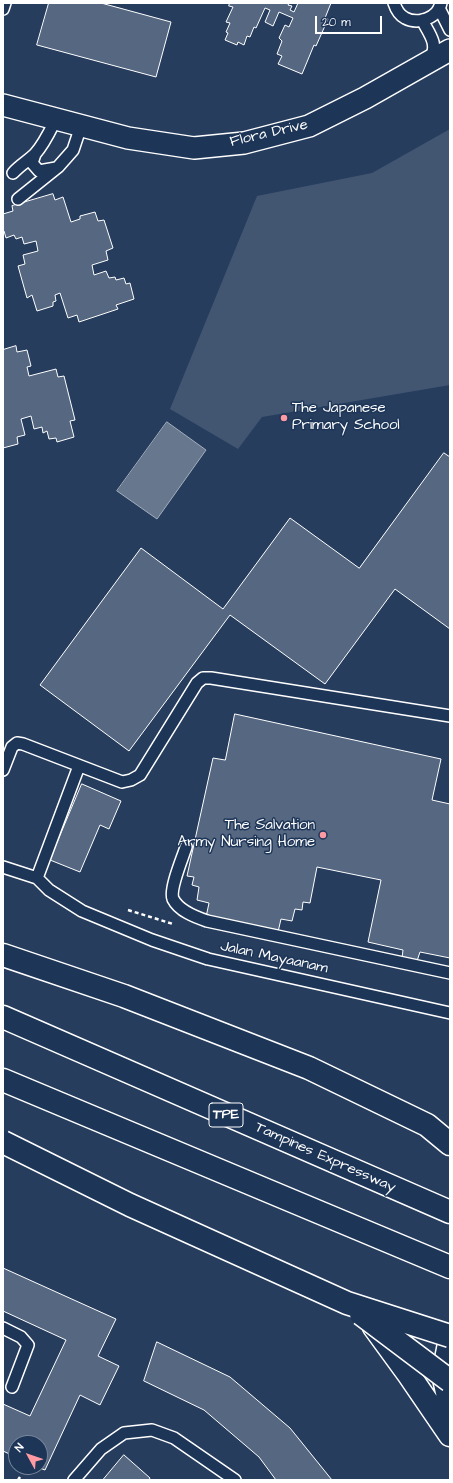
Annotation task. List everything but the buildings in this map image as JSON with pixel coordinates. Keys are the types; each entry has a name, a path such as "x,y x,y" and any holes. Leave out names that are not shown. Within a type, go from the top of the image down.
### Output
{"highway":[{"path":"3,955 124,996 281,1057 344,1084 427,1125 450,1144"},
{"name":"Tampines Expressway","path":"3,1017 450,1212"},
{"path":"3,1080 450,1267"},
{"path":"427,1125 450,1123"},
{"path":"8,1144 130,1205 352,1303 450,1337 443,1374 450,1406"},
{"path":"352,1303 450,1382"},
{"path":"352,1303 410,1375 450,1435"}],"street":[{"name":"Flora Drive","path":"3,105 128,138 194,148 244,143 309,126 365,98 450,50"}],"lane":[{"path":"3,9 5,3"},
{"path":"394,3 397,10 404,18 414,21 422,20 434,15 440,6"},
{"path":"440,6 450,30"},
{"path":"422,20 435,44 431,60"},
{"path":"56,119 48,135 35,154 32,163 39,171 58,167"},
{"path":"18,199 58,167 73,150 81,126"},
{"path":"13,173 20,165 35,154"},
{"path":"3,770 12,747 17,743 122,782 131,780 140,775 197,683 203,678 211,678 450,716"},
{"path":"3,867 37,878 79,766"},
{"path":"186,847 172,891 173,898 181,909 194,917 450,973"},
{"name":"Jalan Mayaanam","path":"37,878 60,897 82,911 152,940 208,959 450,1012"},
{"path":"3,1328 21,1337 28,1346 12,1388"},
{"path":"74,1480 101,1449 124,1433 152,1430 174,1438 235,1480"}],"shaded area":[{"path":"450,129 450,385 262,417 238,449 170,409 257,196 372,173"},
{"path":"167,422 206,450 157,519 117,491"}],"place":[{"name":"The Japanese Primary School","path":"284,418"},
{"name":"The Salvation Army Nursing Home","path":"323,835"}]}
